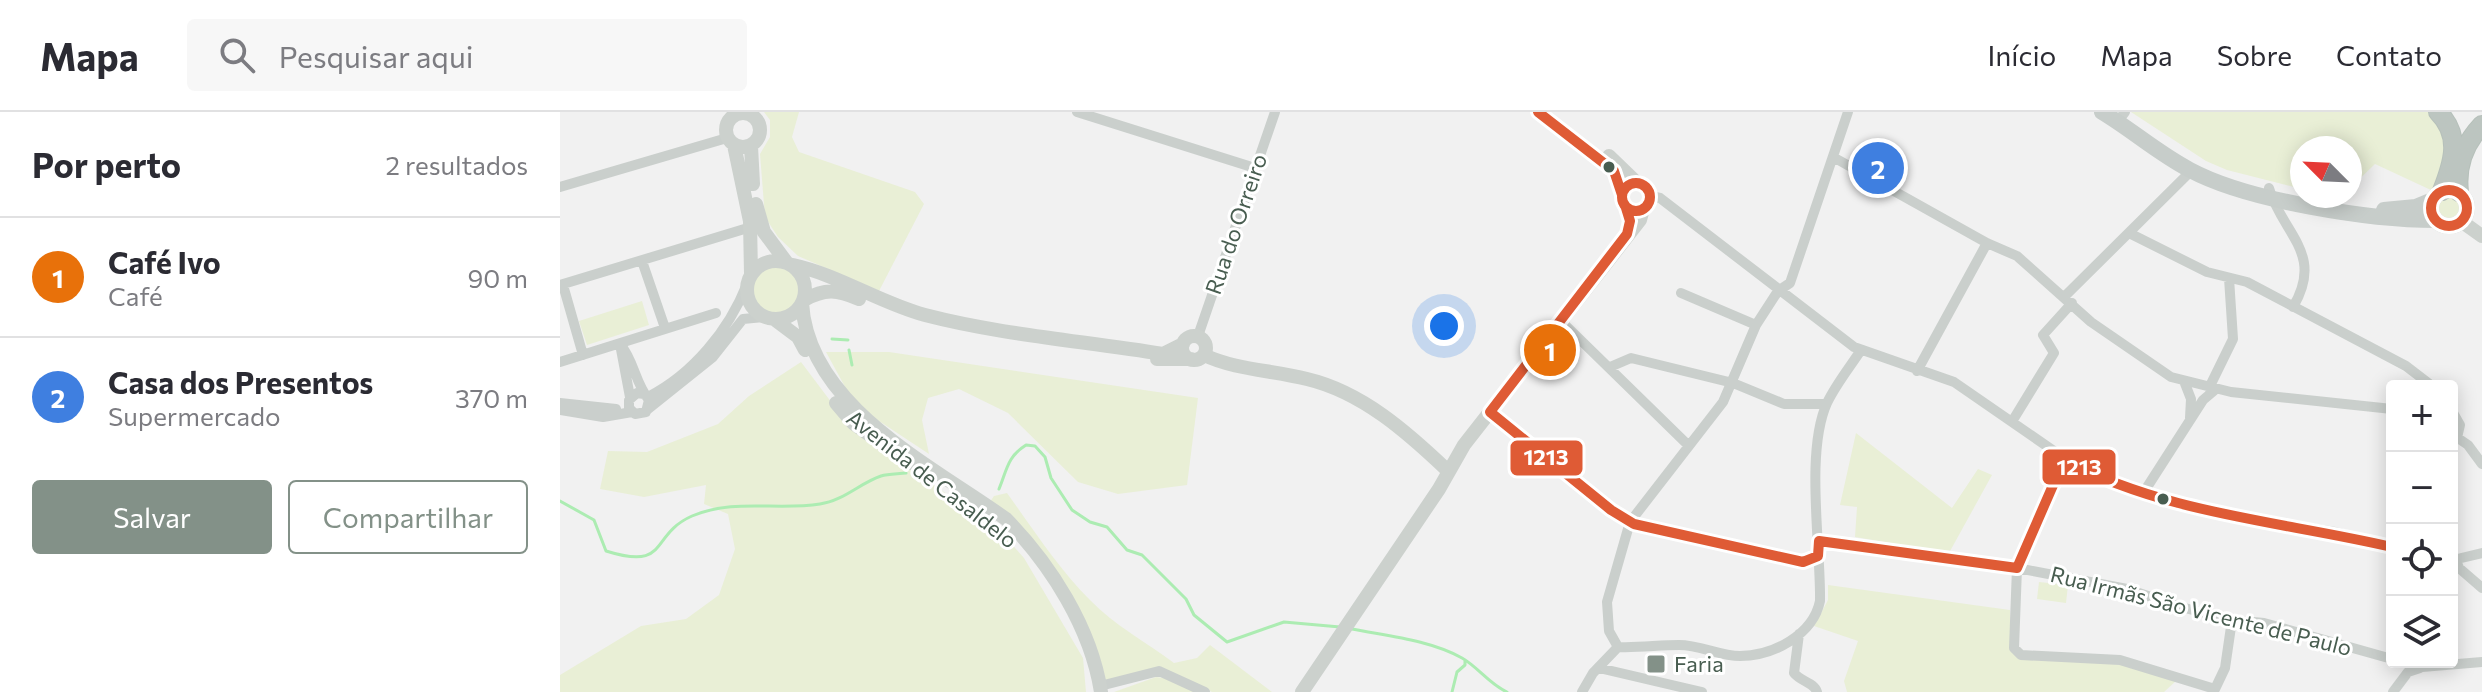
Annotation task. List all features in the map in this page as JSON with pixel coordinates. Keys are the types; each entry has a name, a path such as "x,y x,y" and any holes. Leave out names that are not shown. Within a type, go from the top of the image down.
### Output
{"highway":[{"path":"2438,112 2454,141 2450,170 2461,200"},
{"path":"2461,200 2458,180 2464,150 2482,125"}],"main road":[{"path":"2102,112 2191,171 2239,189 2290,193"},
{"path":"2122,113 2197,164 2270,192 2373,217 2436,220 2449,226 2463,220 2461,200"},
{"path":"2362,205 2397,211 2461,200"},
{"path":"2436,220 2431,211 2461,200"}],"street":[{"path":"1077,112 1255,168"},
{"name":"Rua do Orreiro","path":"1198,336 1275,112"},
{"path":"1538,112 1614,171 1624,201 1627,234"},
{"path":"1302,692 1439,489 1447,470 1464,445 1640,220 1647,203 1647,188 1551,112"},
{"path":"1618,647 1607,624 1607,602 1630,522 1723,402 1756,325 1778,291 1790,283 1801,240 1848,112"},
{"path":"769,318 752,307 749,279 751,227 727,123 746,114 759,134 751,146 750,169 759,220 772,245 804,281 803,301"},
{"path":"560,187 730,142 751,146"},
{"path":"1833,157 1987,243 2017,256 2091,322 2171,377 2213,388 2386,408"},
{"path":"2013,420 2054,353 2043,335 2069,300 2129,233 2191,171"},
{"path":"1624,201 1626,187 1637,183"},
{"path":"2270,192 2299,244 2306,267 2305,280 2293,307"},
{"path":"1624,201 1635,211 1660,198 1778,291 1861,350 1954,382 2093,478 2142,495 2226,515 2335,532 2386,545"},
{"path":"2463,220 2482,236"},
{"path":"583,355 561,285 751,227"},
{"path":"2129,233 2207,272 2247,282 2406,366 2424,380"},
{"path":"1917,371 1987,243"},
{"path":"642,261 665,328"},
{"path":"560,410 603,417 630,404 646,396 707,351 738,308 749,279 771,261 814,270 922,314 960,323 1163,354 1183,344 1187,338 1198,336 1206,344 1197,357 1172,361 960,332 920,321 834,289 821,291 803,301 788,317 743,319 713,357 639,414 630,404 620,344"},
{"path":"2142,495 2213,388 2233,339 2229,278"},
{"path":"1681,293 1756,325"},
{"name":"Avenida de Casaldelo","path":"803,301 810,351 836,403 853,423 972,504 1007,532 1028,555 1075,633 1098,690"},
{"path":"560,362 716,313"},
{"name":"Avenida de Casaldelo","path":"769,318 798,337 810,351"},
{"path":"1560,320 1689,446"},
{"path":"620,344 628,353 646,396 648,409"},
{"path":"1183,344 1185,355 1308,379 1344,392 1390,420 1447,470"},
{"path":"1582,692 1618,647 1681,645 1738,656 1763,653 1799,634 1817,614 1820,588 1819,428 1826,404 1861,350"},
{"path":"1610,367 1631,358 1733,383 1784,404 1826,404"},
{"path":"2184,381 2191,399 2188,424"},
{"path":"560,403 604,410 630,404"},
{"path":"1490,412 1630,522 1648,529 1803,562 1818,556"},
{"path":"2458,439 2482,464"},
{"path":"1435,459 1464,445"},
{"path":"2064,460 2017,568 2014,648 2021,655 2120,660 2215,689 2225,668 2232,620"},
{"name":"Rua Irmãs São Vicente de Paulo","path":"1819,541 2017,568 2127,589 2232,620 2264,623 2386,657"},
{"path":"2458,559 2482,553"},
{"path":"2458,566 2482,588"},
{"path":"1799,634 1794,673 1800,680 1811,683 1817,692"},
{"path":"2458,664 2482,662"},
{"path":"1599,668 1702,692"},
{"path":"2393,692 2408,672 2419,668"},
{"path":"1098,690 1159,671 1205,692"}],"green space":[{"path":"764,112 799,112 792,137 799,152 915,192 924,204 879,291 798,256 778,237 765,217 760,154 770,137 770,120"},
{"path":"2131,112 2431,112 2450,140 2433,191 2375,164 2362,176 2362,136 2290,136 2290,186 2227,170 2206,161"},
{"path":"2450,195 2459,198 2462,207 2459,216 2450,219 2441,216 2438,207 2441,198"},
{"path":"776,267 793,274 800,291 793,308 776,315 759,308 752,291 759,274"},
{"path":"642,301 649,325 587,345 579,321"},
{"path":"826,352 889,352 1198,398 1187,485 1118,494 1078,482 1008,413 959,389 928,398 922,420 929,454 876,419 850,396"},
{"path":"801,362 850,427 999,530 1024,558 1083,658 1086,692 560,692 560,675 641,626 686,619 719,595 735,549 728,514 704,504 706,485 644,497 600,489 608,451 647,452 718,424 749,396"},
{"path":"1856,433 1952,508 1978,469 1992,475 1949,553 1855,537 1857,507 1840,505"},
{"path":"1007,493 1078,588 1120,625 1174,663 1197,658 1210,645 1272,692 1212,692 1157,667 1106,682 1088,628 1076,606 1045,564 990,502 994,496"},
{"path":"2039,582 2068,585 2066,603 2037,599"},
{"path":"1828,585 2010,610 2010,650 2019,657 2127,665 2176,681 2164,692 1847,692 1844,681 1858,641 1814,626 1828,600"},
{"path":"1156,677 1172,679 1197,692 1114,692"}],"waterway":[{"path":"832,339 848,340"},
{"path":"849,350 852,365"},
{"path":"999,489 1015,454 1026,445 1035,446 1045,457 1051,478 1072,510 1090,522 1107,527 1127,550 1142,555 1186,599 1194,615 1227,642 1284,622 1340,627"},
{"path":"560,501 594,520 606,551 640,557 650,554 669,532 692,516 740,506 820,504 881,476 906,473"},
{"path":"1352,629 1408,639 1450,652 1507,692"},
{"path":"1452,692 1457,672 1465,661"}],"transit line":[{"name":"1213","path":"1538,112 1614,171 1622,195"},
{"name":"1213","path":"1636,183 1646,187 1650,197 1646,207 1636,211 1626,207 1622,197 1626,187 1636,183"},
{"name":"1213","path":"2449,190 2462,195 2467,208 2462,221 2449,226 2436,221 2431,208 2436,195 2449,190"},
{"name":"1213","path":"1626,208 1630,221 1627,234 1490,412 1611,510 1634,524 1803,562 1818,556 1819,541 2017,568 2064,460 2143,493 2184,504 2386,546"}],"place":[{"name":"Casa dos Presentos","path":"1878,168"},
{"name":"Café Ivo","path":"1550,350"},
{"name":"Faria","path":"1656,664"}]}
